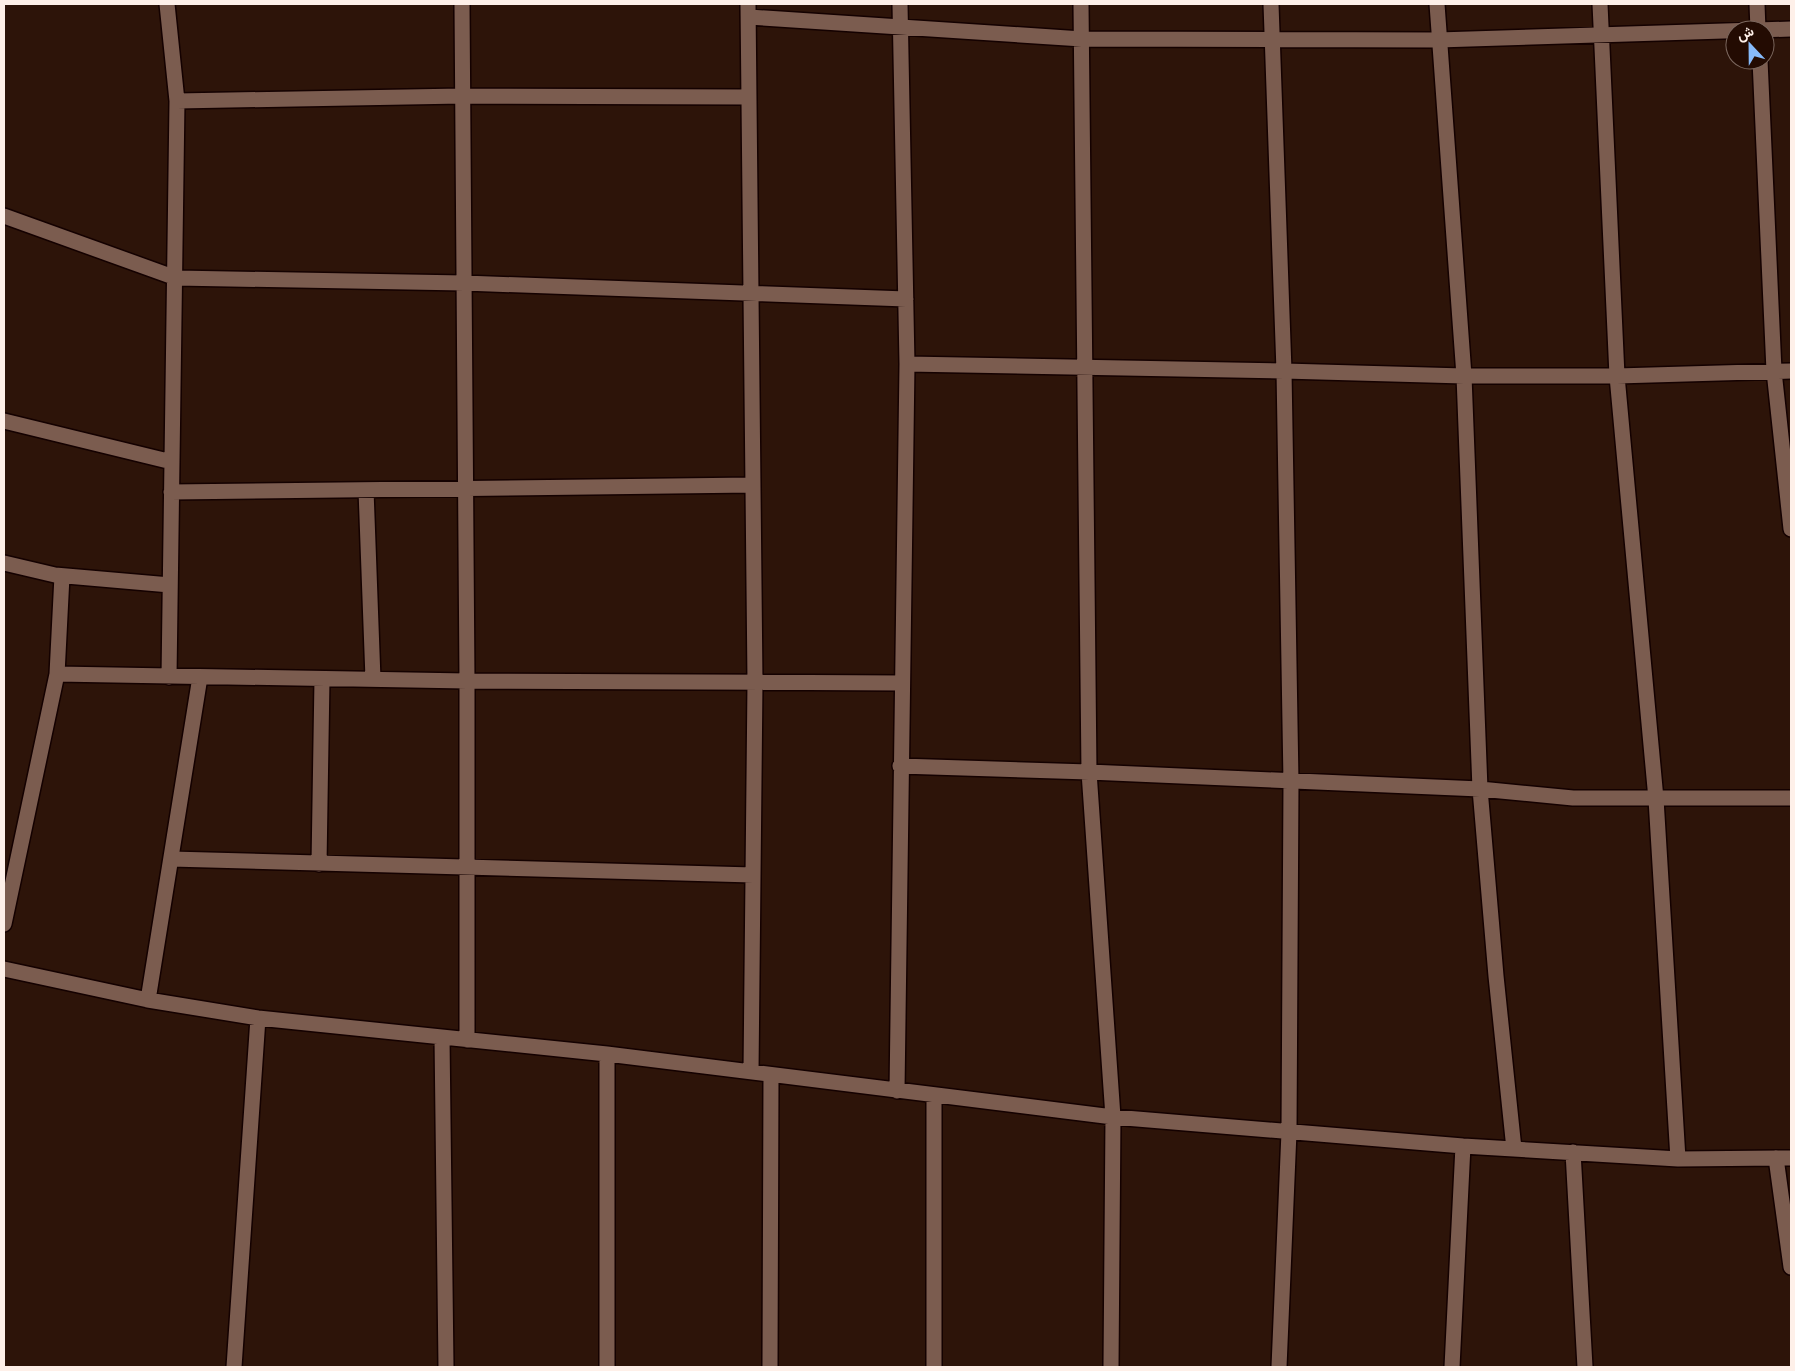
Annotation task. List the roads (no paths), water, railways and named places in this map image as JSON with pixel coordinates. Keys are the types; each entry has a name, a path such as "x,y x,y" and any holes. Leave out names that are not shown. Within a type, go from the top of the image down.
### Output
{"street":[{"path":"166,4 177,101 169,677"},
{"path":"462,4 468,681 467,1040"},
{"path":"897,1091 907,364 900,4"},
{"path":"1081,4 1089,772 1113,1117 1111,1367"},
{"path":"1271,4 1274,38 1284,371 1291,782 1288,1132 1279,1367"},
{"path":"1437,4 1438,40 1464,376 1480,789 1496,976 1514,1149"},
{"path":"1600,4 1617,376 1656,799 1678,1159"},
{"path":"1757,4 1758,20"},
{"path":"751,1072 755,682 748,10 900,26 1082,39 1274,38 1438,40 1725,30"},
{"path":"1775,29 1791,29"},
{"path":"1760,70 1774,371 1791,529"},
{"path":"177,101 462,96 749,97"},
{"path":"4,216 176,278 464,283 906,299"},
{"path":"907,364 1464,376 1617,376 1791,371"},
{"path":"4,421 172,462"},
{"path":"171,492 753,485"},
{"path":"366,490 373,679"},
{"path":"4,563 62,576 170,585"},
{"path":"4,924 58,674 62,576"},
{"path":"58,674 468,681 902,683"},
{"path":"148,1000 200,677"},
{"path":"320,864 322,679"},
{"path":"900,766 1480,789 1573,798 1791,798"},
{"path":"171,859 753,875"},
{"path":"4,968 148,1000 258,1018 607,1054 1113,1117 1463,1146 1678,1159 1784,1158 1791,1267"},
{"path":"234,1367 258,1018"},
{"path":"442,1037 446,1367"},
{"path":"606,1367 607,1054"},
{"path":"770,1367 771,1075"},
{"path":"934,1096 934,1367"},
{"path":"1452,1367 1463,1146"},
{"path":"1573,1152 1585,1367"}]}
